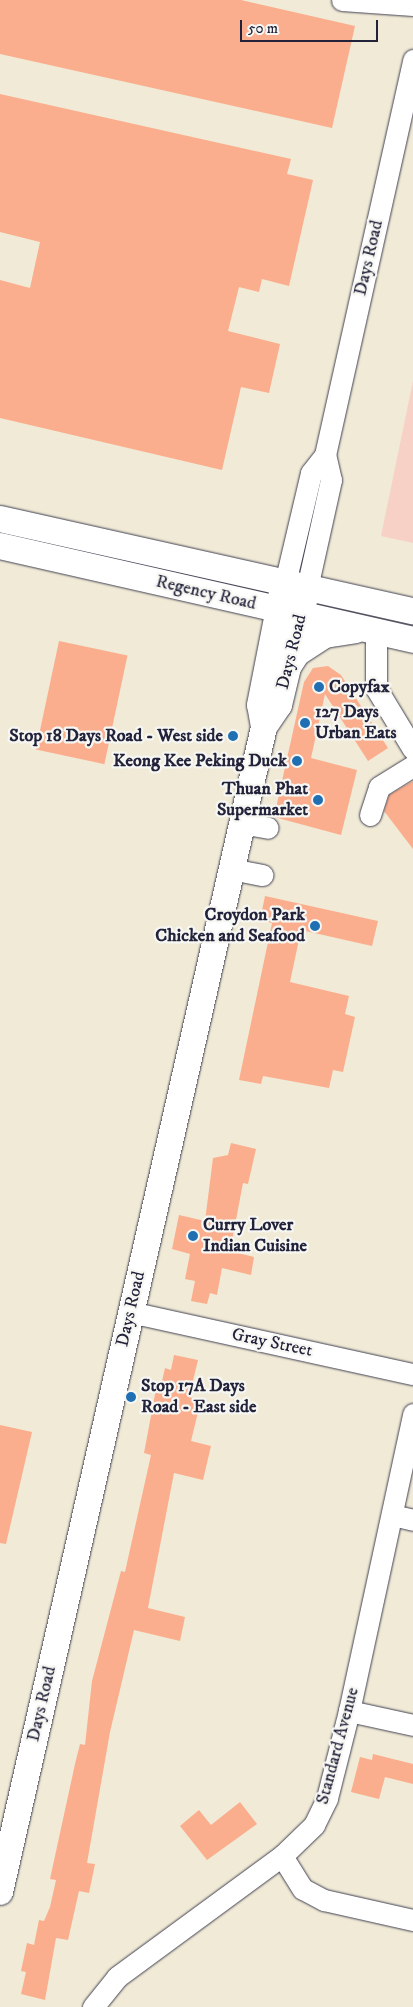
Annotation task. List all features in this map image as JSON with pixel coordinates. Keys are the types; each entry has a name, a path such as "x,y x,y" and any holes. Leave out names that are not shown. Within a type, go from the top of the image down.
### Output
{"main road":[{"name":"Regency Road","path":"0,518 413,611"},
{"name":"Regency Road","path":"0,546 413,640"},
{"name":"Days Road","path":"264,727 260,705 290,612 296,585"},
{"name":"Days Road","path":"0,1892 241,823 264,727 279,705 287,669 290,612"},
{"path":"287,669 297,653 325,635 370,630"}],"street":[{"path":"342,0 413,5"},
{"name":"Days Road","path":"296,585 311,473 325,455 413,60"},
{"path":"370,630 376,688 413,749"},
{"path":"370,815 379,787 413,766"},
{"path":"241,823 268,828"},
{"path":"231,869 262,875"},
{"name":"Gray Street","path":"130,1312 413,1374"},
{"name":"Standard Avenue","path":"93,2007 117,1977 282,1856 314,1825 327,1798 349,1711 413,1414"},
{"path":"392,1515 413,1520"},
{"path":"349,1711 413,1725"},
{"path":"282,1856 303,1889 324,1900 413,1920"}],"shaded area":[{"path":"413,381 413,543 381,536"}],"building":[{"path":"0,0 241,0 355,26 332,128 0,54"},
{"path":"0,94 291,159 287,174 313,180 289,286 262,279 259,292 239,287 228,331 280,344 269,393 241,387 222,470 0,418 0,280 30,288 40,242 0,232"},
{"path":"59,641 127,656 104,764 36,750"},
{"path":"328,666 341,675 388,748 368,761 325,694 311,758 357,770 341,835 274,817 304,682 313,668"},
{"path":"413,781 413,849 384,811 389,795"},
{"path":"265,896 378,921 372,946 301,930 290,982 349,996 345,1014 355,1017 343,1072 333,1070 329,1088 263,1076 261,1084 239,1080 272,923 260,920"},
{"path":"231,1143 256,1149 248,1184 243,1183 230,1251 254,1257 251,1275 222,1268 217,1295 210,1293 207,1304 191,1301 195,1281 185,1279 190,1254 172,1249 179,1215 205,1221 213,1158 228,1155"},
{"path":"174,1355 198,1360 189,1397 201,1400 191,1441 211,1446 203,1480 174,1473 148,1608 185,1617 180,1641 134,1630 110,1732 87,1863 95,1864 89,1893 79,1891 68,1940 56,1938 45,2000 21,1994 26,1972 21,1971 27,1943 34,1945 39,1920 44,1921 50,1907 56,1880 50,1879 80,1744 85,1745 92,1681 121,1571 125,1572 151,1455 144,1453 156,1389 160,1390 165,1368 171,1370"},
{"path":"0,1425 32,1432 6,1544 0,1543"},
{"path":"373,1754 413,1764 413,1784 385,1777 379,1799 351,1792 360,1757 372,1760"},
{"path":"240,1802 257,1824 207,1860 180,1826 199,1810 211,1825"}],"place":[{"name":"Copyfax","path":"319,687"},
{"name":"127 Days Urban Eats","path":"305,723"},
{"name":"Stop 18 Days Road - West side","path":"233,736"},
{"name":"Keong Kee Peking Duck","path":"297,761"},
{"name":"Thuan Phat Supermarket","path":"318,800"},
{"name":"Croydon Park Chicken and Seafood","path":"315,926"},
{"name":"Curry Lover Indian Cuisine","path":"193,1236"},
{"name":"Stop 17A Days Road - East side","path":"131,1397"}]}
